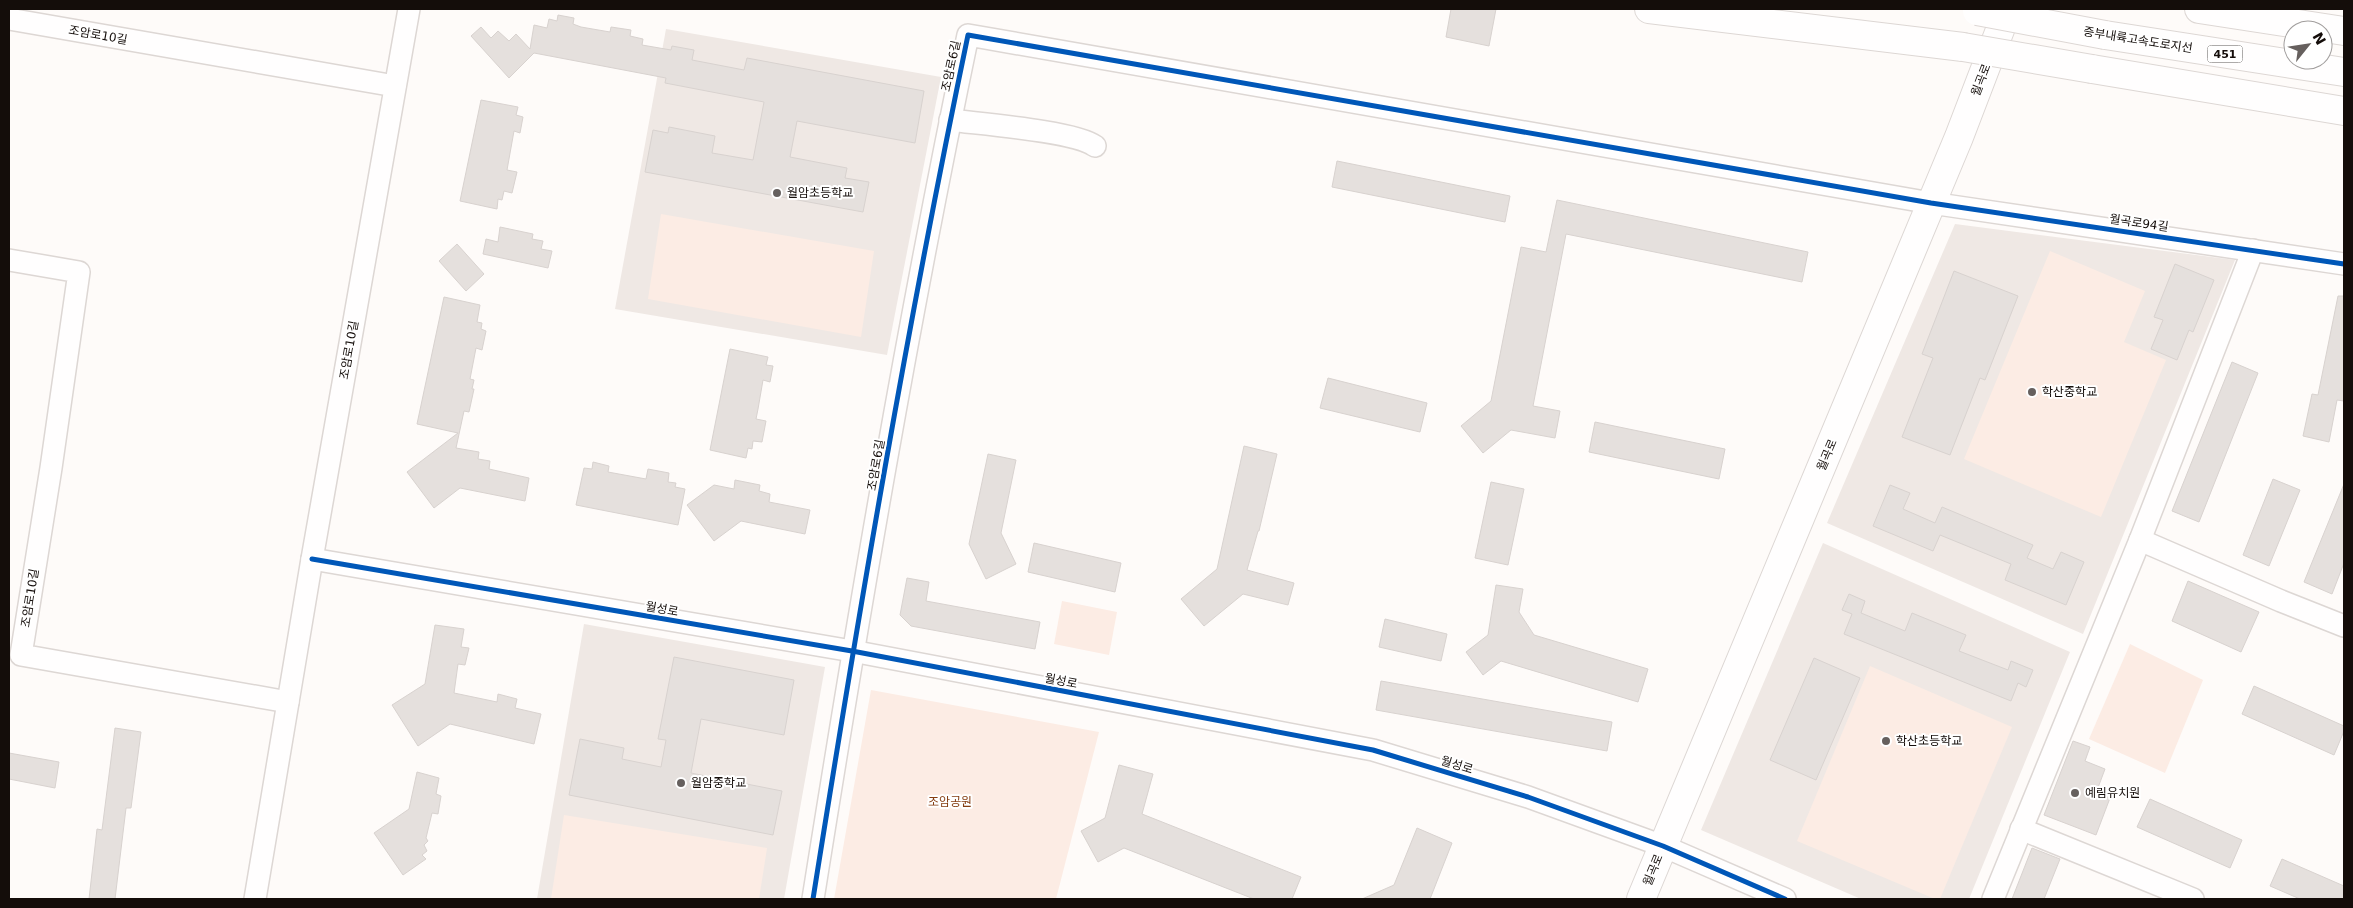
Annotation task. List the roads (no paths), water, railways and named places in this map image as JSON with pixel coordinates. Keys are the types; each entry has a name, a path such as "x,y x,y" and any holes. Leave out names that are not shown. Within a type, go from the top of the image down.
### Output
{"main road":[{"path":"1649,9 1963,47 2344,111"},
{"name":"월곡로","path":"1641,899 1931,203 2008,9"},
{"path":"2198,9 2344,31"},
{"name":"중부내륙고속도로지선","path":"1970,10 2105,35 2344,72"}],"street":[{"name":"조암로10길","path":"255,899 312,559 409,9"},
{"name":"조암로10길","path":"9,19 395,86"},
{"name":"월곡로94길","path":"968,35 1931,203 2344,264"},
{"name":"조암로6길","path":"813,899 852,651 936,184 968,35"},
{"path":"950,120 1088,140 1095,146"},
{"path":"1993,899 2140,540 2253,250"},
{"name":"조암로10길","path":"9,260 79,272 51,468 21,655 288,702"},
{"path":"2140,540 2281,602 2344,626"},
{"name":"월성로","path":"312,559 852,651 1373,750 1528,797 1663,846 1785,899"},
{"path":"2021,829 2193,899"}],"place":[{"name":"월암초등학교","path":"777,193"},
{"name":"학산중학교","path":"2032,392"},
{"name":"학산초등학교","path":"1886,741"},
{"name":"월암중학교","path":"681,783"},
{"name":"예림유치원","path":"2075,793"}],"park label":[{"name":"조암공원","path":"950,802"}]}
